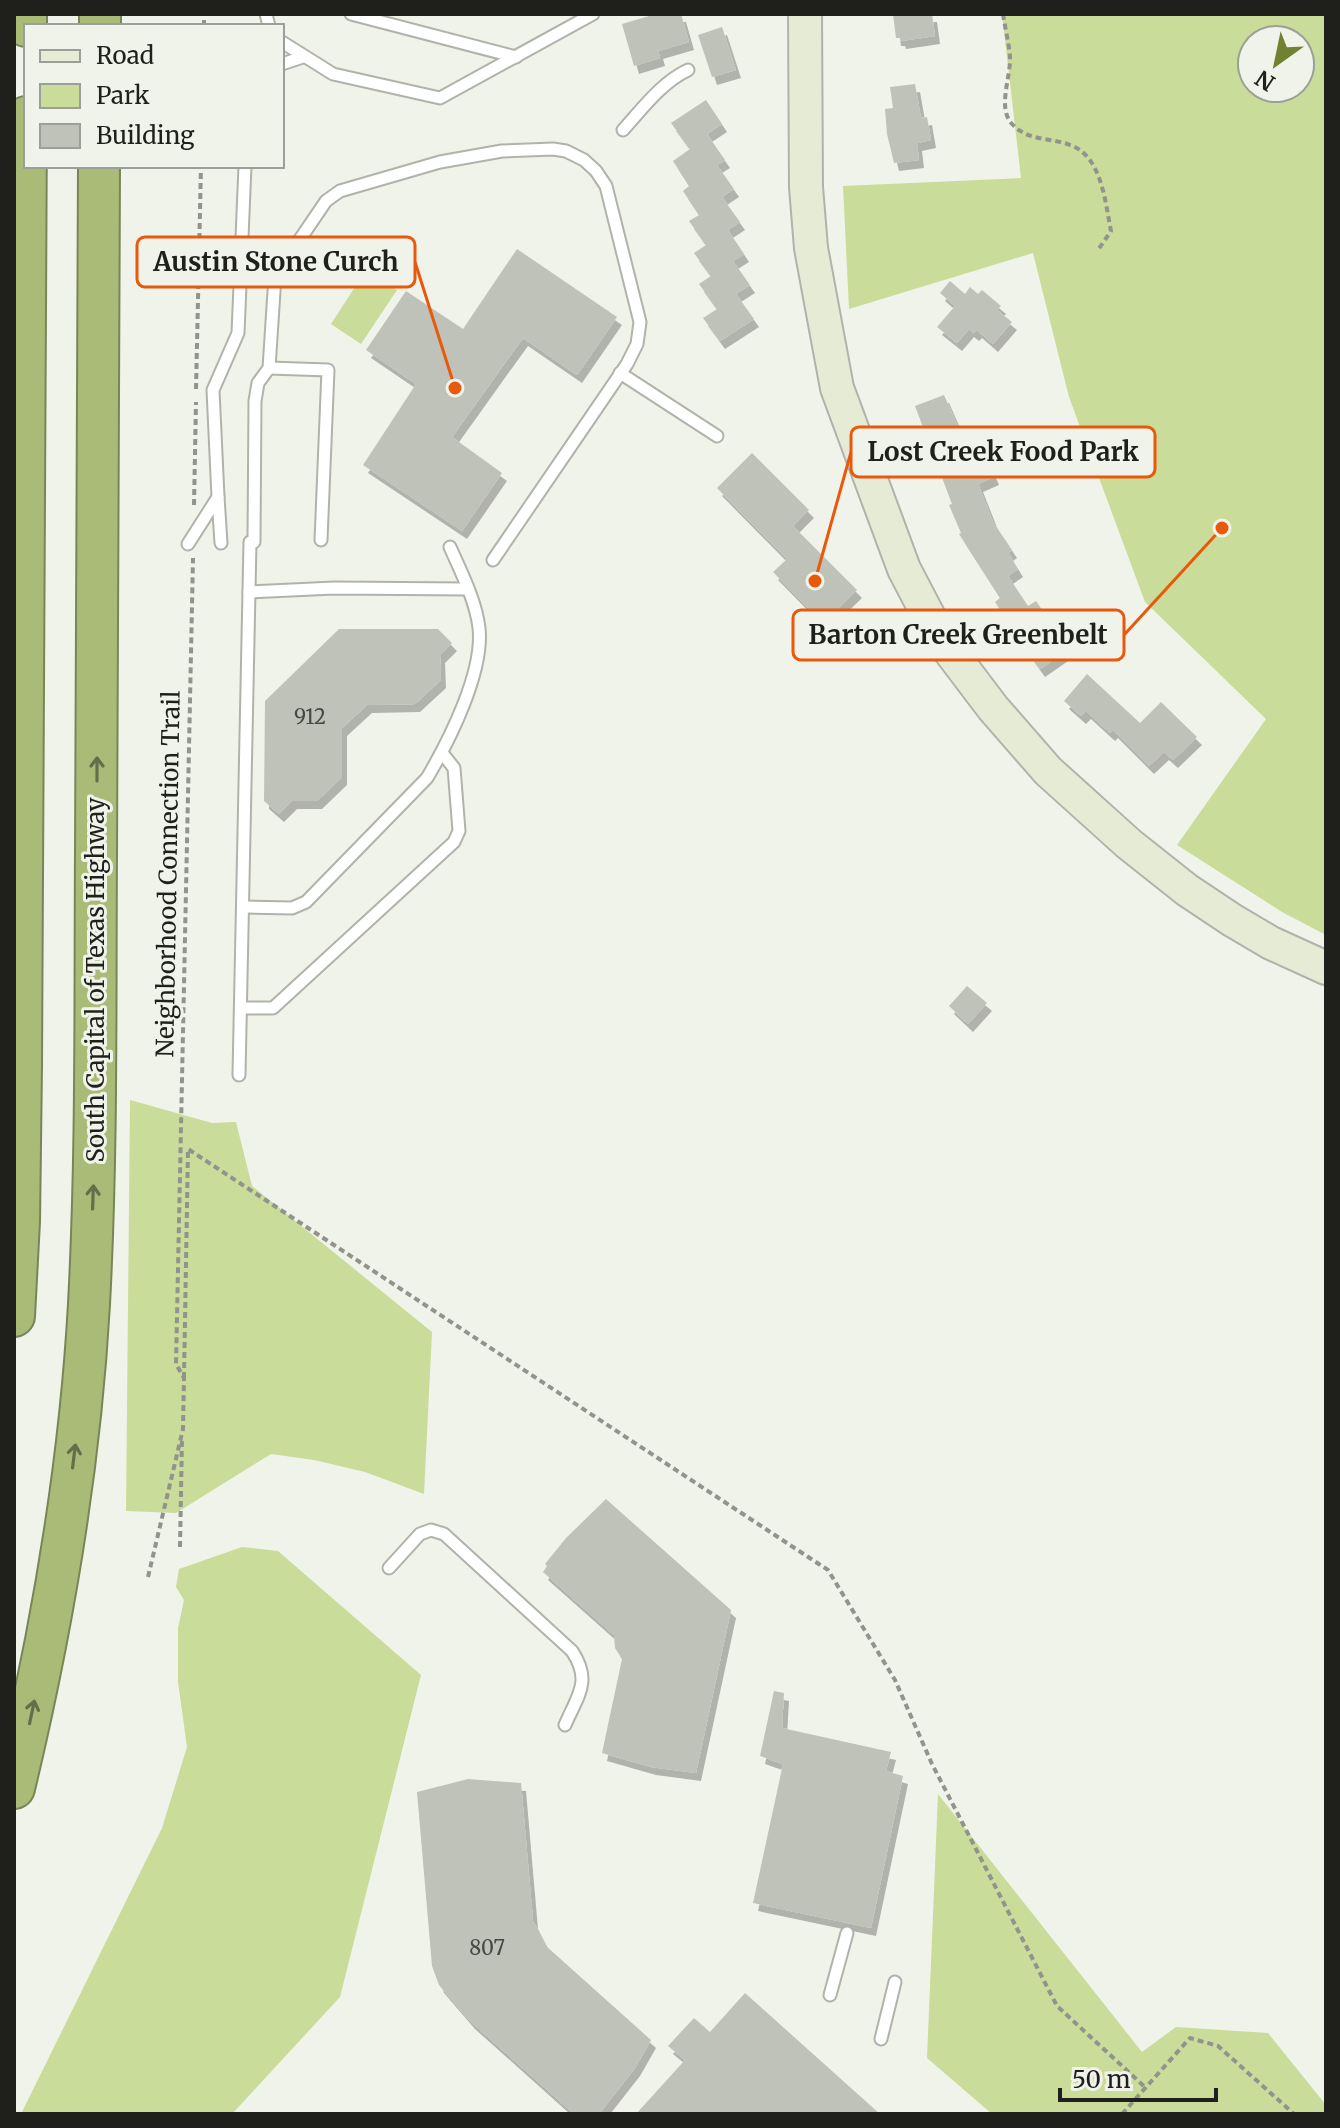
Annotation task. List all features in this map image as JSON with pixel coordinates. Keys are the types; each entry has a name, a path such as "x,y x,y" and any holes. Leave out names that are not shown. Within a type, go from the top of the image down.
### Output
{"highway":[{"path":"14,1316 25,168"},
{"name":"South Capital of Texas Highway","path":"14,1788 39,1679 59,1566 75,1451 89,1307 95,1104 99,168"}],"street":[{"path":"805,14 806,187 811,248 837,388 904,569 940,638 993,708 1048,771 1129,844 1187,890 1232,920 1271,943 1326,968"}],"lane":[{"path":"351,14 516,57"},
{"path":"284,43 333,74 440,98 589,15"},
{"path":"284,63 303,57"},
{"path":"623,130 651,98 678,74 688,70"},
{"path":"239,1075 255,401 258,383 269,368 275,276 326,201 357,185 440,162 502,151 566,151 584,160 606,186 640,322 637,344 493,560"},
{"path":"221,543 213,390 238,333 245,168"},
{"path":"269,368 328,370 321,540"},
{"path":"620,373 717,436"},
{"path":"191,540 218,497"},
{"path":"243,907 292,908 306,902 427,778 442,753 469,685 478,653 479,628 468,589 450,547"},
{"path":"249,592 334,588 468,589"},
{"path":"241,1008 273,1008 454,842 459,831 454,768 442,753"},
{"path":"389,1568 420,1534 431,1530 444,1534 572,1651 582,1665 585,1680 565,1725"},
{"path":"830,1995 847,1933"},
{"path":"881,2039 895,1982"}],"path":[{"path":"1003,14 1010,58 1005,110 1011,124 1038,140 1070,145 1088,156 1103,189 1111,231 1098,250"},
{"name":"Neighborhood Connection Trail","path":"148,1577 183,1429 184,1378 176,1364 201,168"},
{"path":"184,1378 188,1149 828,1570 895,1680 932,1764 1057,2006 1146,2088"},
{"path":"180,1547 183,1429"},
{"path":"1122,2114 1190,2038 1218,2046 1294,2114"}],"green space":[{"path":"1002,14 1326,14 1326,935 1282,912 1177,845 1266,719 1145,602 1069,397 1033,253 849,309 843,186 1021,178"},
{"path":"366,270 397,290 361,344 331,324"},
{"path":"130,1100 212,1123 236,1122 252,1186 432,1332 424,1494 365,1472 271,1454 176,1513 126,1511"},
{"path":"242,1547 278,1551 421,1675 340,1997 232,2114 21,2114 162,1828 187,1747 178,1682 178,1628 184,1600 176,1587 179,1569"},
{"path":"938,1794 1142,2052 1176,2027 1268,2033 1326,2105 1326,2114 992,2114 927,2058"}],"building":[{"path":"656,14 681,14 689,42 658,51 660,58 634,66 622,24"},
{"path":"893,14 932,14 935,36 901,41 896,38"},
{"path":"722,27 736,70 712,77 698,35"},
{"path":"915,84 921,118 927,117 931,140 917,143 919,160 894,163 885,109 893,108 890,87"},
{"path":"706,100 722,124 707,134 725,160 717,165 734,189 722,197 740,222 728,230 744,254 733,261 750,285 736,294 754,319 720,341 703,318 717,309 699,284 711,276 694,253 706,245 689,221 699,215 683,191 689,186 673,161 690,149 671,123"},
{"path":"517,249 617,317 577,375 523,338 452,437 502,473 462,531 363,465 416,384 366,350 406,291 463,329"},
{"path":"950,281 965,294 970,287 978,294 982,290 1001,306 997,310 1012,322 993,344 977,330 974,333 969,329 957,343 937,327 955,306 940,293"},
{"path":"944,395 973,460 977,465 987,461 994,477 978,484 993,522 1012,550 1008,553 1018,569 1008,576 1028,606 1036,601 1069,649 1040,669 1005,621 995,602 1000,598 959,534 949,505 952,504 915,406"},
{"path":"752,453 809,510 793,526 857,590 823,623 773,572 787,559 717,488"},
{"path":"339,629 438,629 452,643 440,655 441,680 415,704 367,705 342,728 342,777 317,801 292,801 279,814 264,801 265,701"},
{"path":"1087,674 1140,723 1161,702 1197,737 1173,760 1164,752 1149,766 1113,730 1110,733 1086,711 1081,716 1064,701"},
{"path":"967,986 987,1003 968,1024 949,1006"},
{"path":"606,1499 731,1610 696,1773 651,1767 602,1753 622,1659 615,1648 614,1635 543,1572 547,1566 545,1564 566,1538"},
{"path":"774,1691 784,1693 782,1728 891,1752 886,1771 903,1776 871,1928 753,1903 783,1764 760,1756"},
{"path":"468,1779 521,1783 533,1921 546,1946 651,2040 635,2068 599,2114 574,2114 470,2021 439,1985 432,1966 417,1792"},
{"path":"745,1993 880,2114 636,2114 685,2060 668,2046 694,2018 710,2032"}],"place":[{"name":"Austin Stone Curch","path":"455,388"},
{"name":"Barton Creek Greenbelt","path":"1222,528"},
{"name":"Lost Creek Food Park","path":"815,581"}]}
